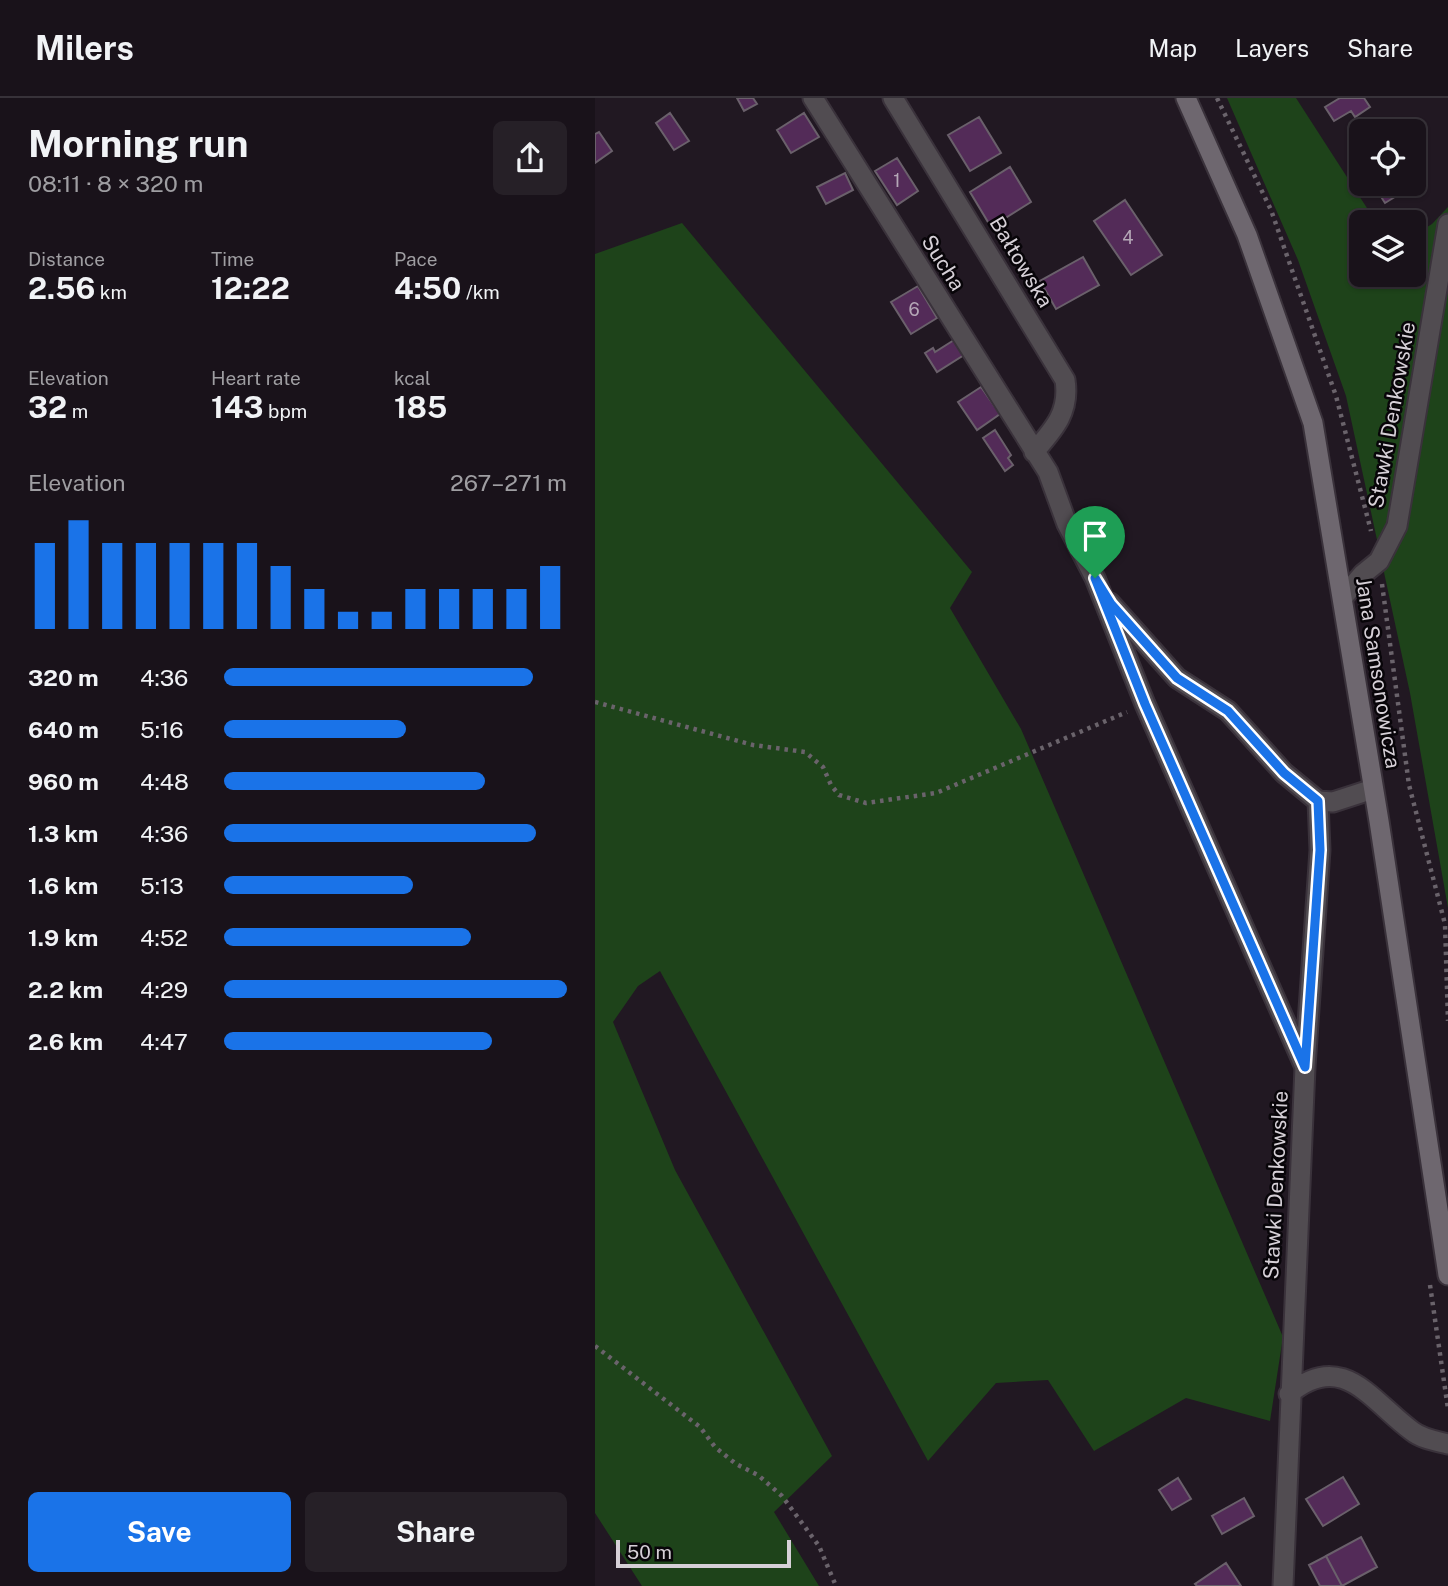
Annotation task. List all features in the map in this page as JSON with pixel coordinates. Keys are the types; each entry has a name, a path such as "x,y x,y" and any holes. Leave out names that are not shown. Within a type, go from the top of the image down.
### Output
{"main road":[{"name":"Jana Samsonowicza","path":"1186,98 1247,235 1313,423 1344,596 1373,789 1438,1274"}],"street":[{"name":"Sucha","path":"813,98 1048,472 1067,524 1095,578"},
{"name":"Bałtowska","path":"893,98 1065,380 1068,399 1062,418 1034,452"},
{"name":"Stawki Denkowskie","path":"1344,596 1379,561 1397,526 1448,224"},
{"path":"1095,578 1145,704 1305,1067"},
{"path":"1095,578 1111,604 1177,678 1228,711 1284,773 1318,801 1333,802 1373,789"},
{"name":"Stawki Denkowskie","path":"1283,1586 1289,1394 1305,1067 1320,850 1318,801"},
{"path":"1289,1394 1304,1382 1324,1376 1340,1377 1359,1385 1414,1433 1448,1444"}],"path":[{"path":"595,702 753,744 805,752 823,767 839,795 866,803 936,793 1145,704"},
{"path":"1438,1274 1448,1409"},
{"path":"595,1346 700,1427 715,1447 736,1464 758,1475 782,1496 819,1545 836,1586"}],"green space":[{"path":"1227,98 1296,98 1349,180 1349,196 1359,196 1368,210 1349,210 1349,287 1426,287 1426,228 1448,207 1448,908 1410,693 1346,396 1298,260"},
{"path":"682,223 972,572 950,608 1021,729 1283,1337 1270,1421 1186,1398 1094,1451 1048,1380 996,1383 928,1461 660,971 638,986 613,1022 675,1170 832,1456 774,1512 819,1586 642,1586 595,1513 595,254"}],"building":[{"path":"737,98 753,98 757,104 744,111"},
{"path":"1340,98 1364,98 1370,107 1355,117 1351,111 1334,121 1325,107"},
{"path":"670,113 689,141 674,150 656,123"},
{"path":"804,113 819,137 791,153 777,130"},
{"path":"979,117 1001,153 970,171 948,135"},
{"path":"599,132 612,151 595,163 595,134"},
{"path":"897,158 918,191 897,205 875,171"},
{"path":"1010,167 1031,202 991,227 970,192"},
{"path":"845,173 853,190 826,204 817,187"},
{"path":"1381,196 1396,196 1385,203"},
{"path":"1125,200 1162,255 1131,275 1094,221"},
{"path":"1083,257 1099,285 1056,309 1040,281"},
{"path":"918,286 937,318 911,334 891,302"},
{"path":"954,340 964,355 937,372 925,353 933,348 935,352"},
{"path":"981,387 1000,414 977,430 958,402"},
{"path":"995,430 1011,455 1008,458 1013,465 1005,471 983,438"},
{"path":"1343,1477 1359,1504 1323,1526 1306,1499"},
{"path":"1178,1478 1191,1499 1172,1510 1159,1490"},
{"path":"1244,1498 1254,1516 1222,1534 1212,1516"},
{"path":"1361,1537 1377,1567 1342,1586 1326,1556"},
{"path":"1326,1556 1342,1586 1320,1586 1309,1565"},
{"path":"1226,1563 1241,1586 1195,1584"}],"route":[{"path":"1095,578 1111,604 1177,678 1228,711 1284,773 1318,801 1320,850 1305,1067 1145,704 1095,578"}]}
